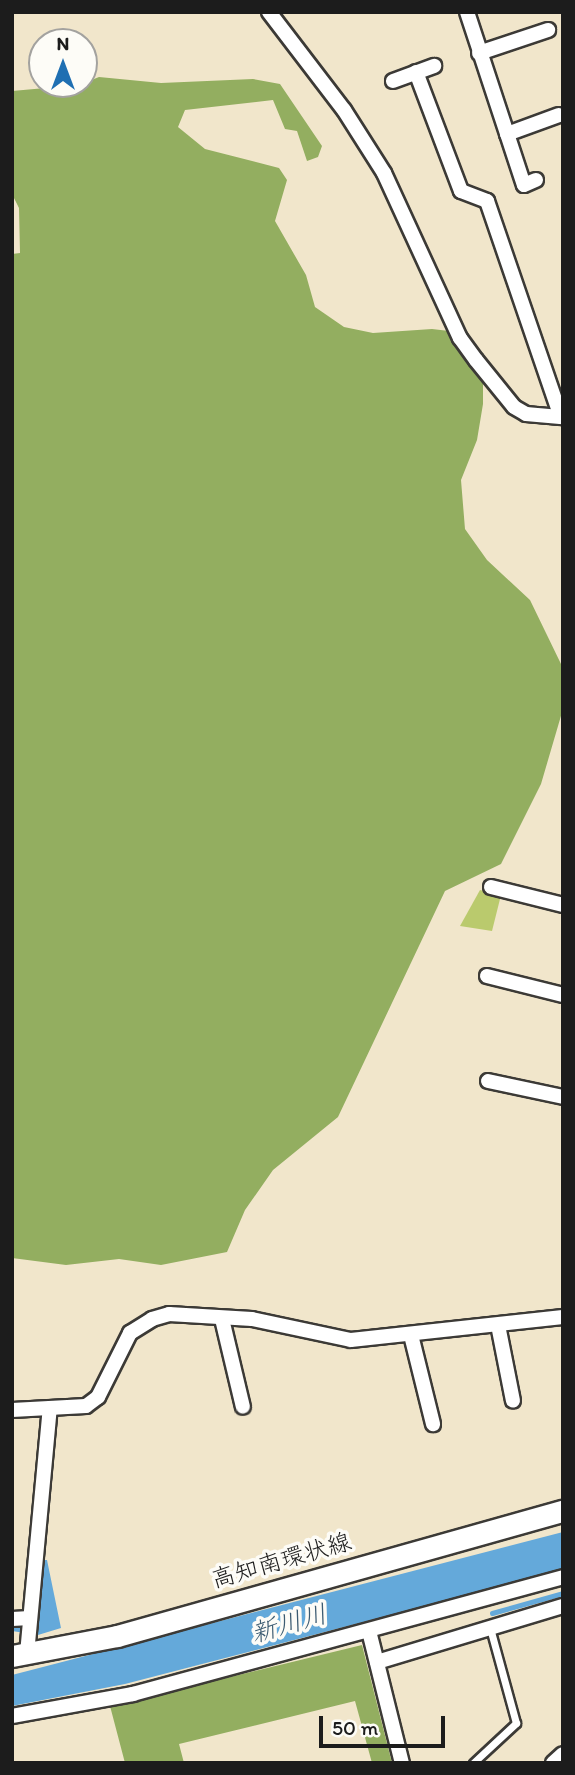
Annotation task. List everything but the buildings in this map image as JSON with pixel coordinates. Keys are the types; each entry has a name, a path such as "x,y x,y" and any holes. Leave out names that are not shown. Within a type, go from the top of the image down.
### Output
{"main road":[{"name":"高知南環状線","path":"23,1648 117,1636 563,1511"}],"street":[{"path":"269,12 344,110 384,173 460,338 514,407 526,414 562,417 486,201 461,191 416,72"},
{"path":"467,12 524,185 536,180"},
{"path":"479,53 548,30"},
{"path":"393,81 434,66"},
{"path":"507,134 559,116"},
{"path":"491,887 563,905"},
{"path":"488,976 563,996"},
{"path":"488,1081 563,1097"},
{"path":"12,1410 86,1406 98,1397 130,1333 152,1319 169,1314 252,1320 351,1340 563,1317"},
{"path":"222,1319 243,1407"},
{"path":"498,1325 513,1401"},
{"path":"411,1335 433,1424"},
{"path":"23,1648 30,1619 50,1408"},
{"path":"12,1716 134,1694 563,1577"},
{"path":"377,1662 563,1606"},
{"path":"12,1619 30,1619"},
{"path":"369,1631 402,1763"},
{"path":"553,1763 563,1754"}],"lane":[{"path":"473,1763 516,1723 490,1628"}],"green space":[{"path":"98,77 161,83 253,79 280,84 322,146 318,157 307,161 297,131 285,129 273,100 185,110 178,127 205,149 279,168 287,180 275,221 306,275 315,307 344,327 373,333 432,329 466,333 483,362 483,404 477,440 461,480 465,529 487,560 530,600 561,664 563,709 541,784 501,864 445,891 338,1117 273,1170 245,1210 227,1252 161,1265 119,1259 66,1265 12,1258 12,254 20,253 19,208 12,194 12,91 28,90 28,98 98,98"},
{"path":"480,890 501,895 492,931 460,926"},
{"path":"362,1645 392,1763 372,1763 355,1701 179,1744 184,1763 125,1763 110,1706"}],"water":[{"name":"新川川","path":"563,1532 563,1570 125,1684 12,1706 12,1675"},
{"path":"43,1560 47,1560 61,1628 38,1635 12,1631 12,1623 37,1621"}],"waterway":[{"path":"492,1613 563,1593"}]}
